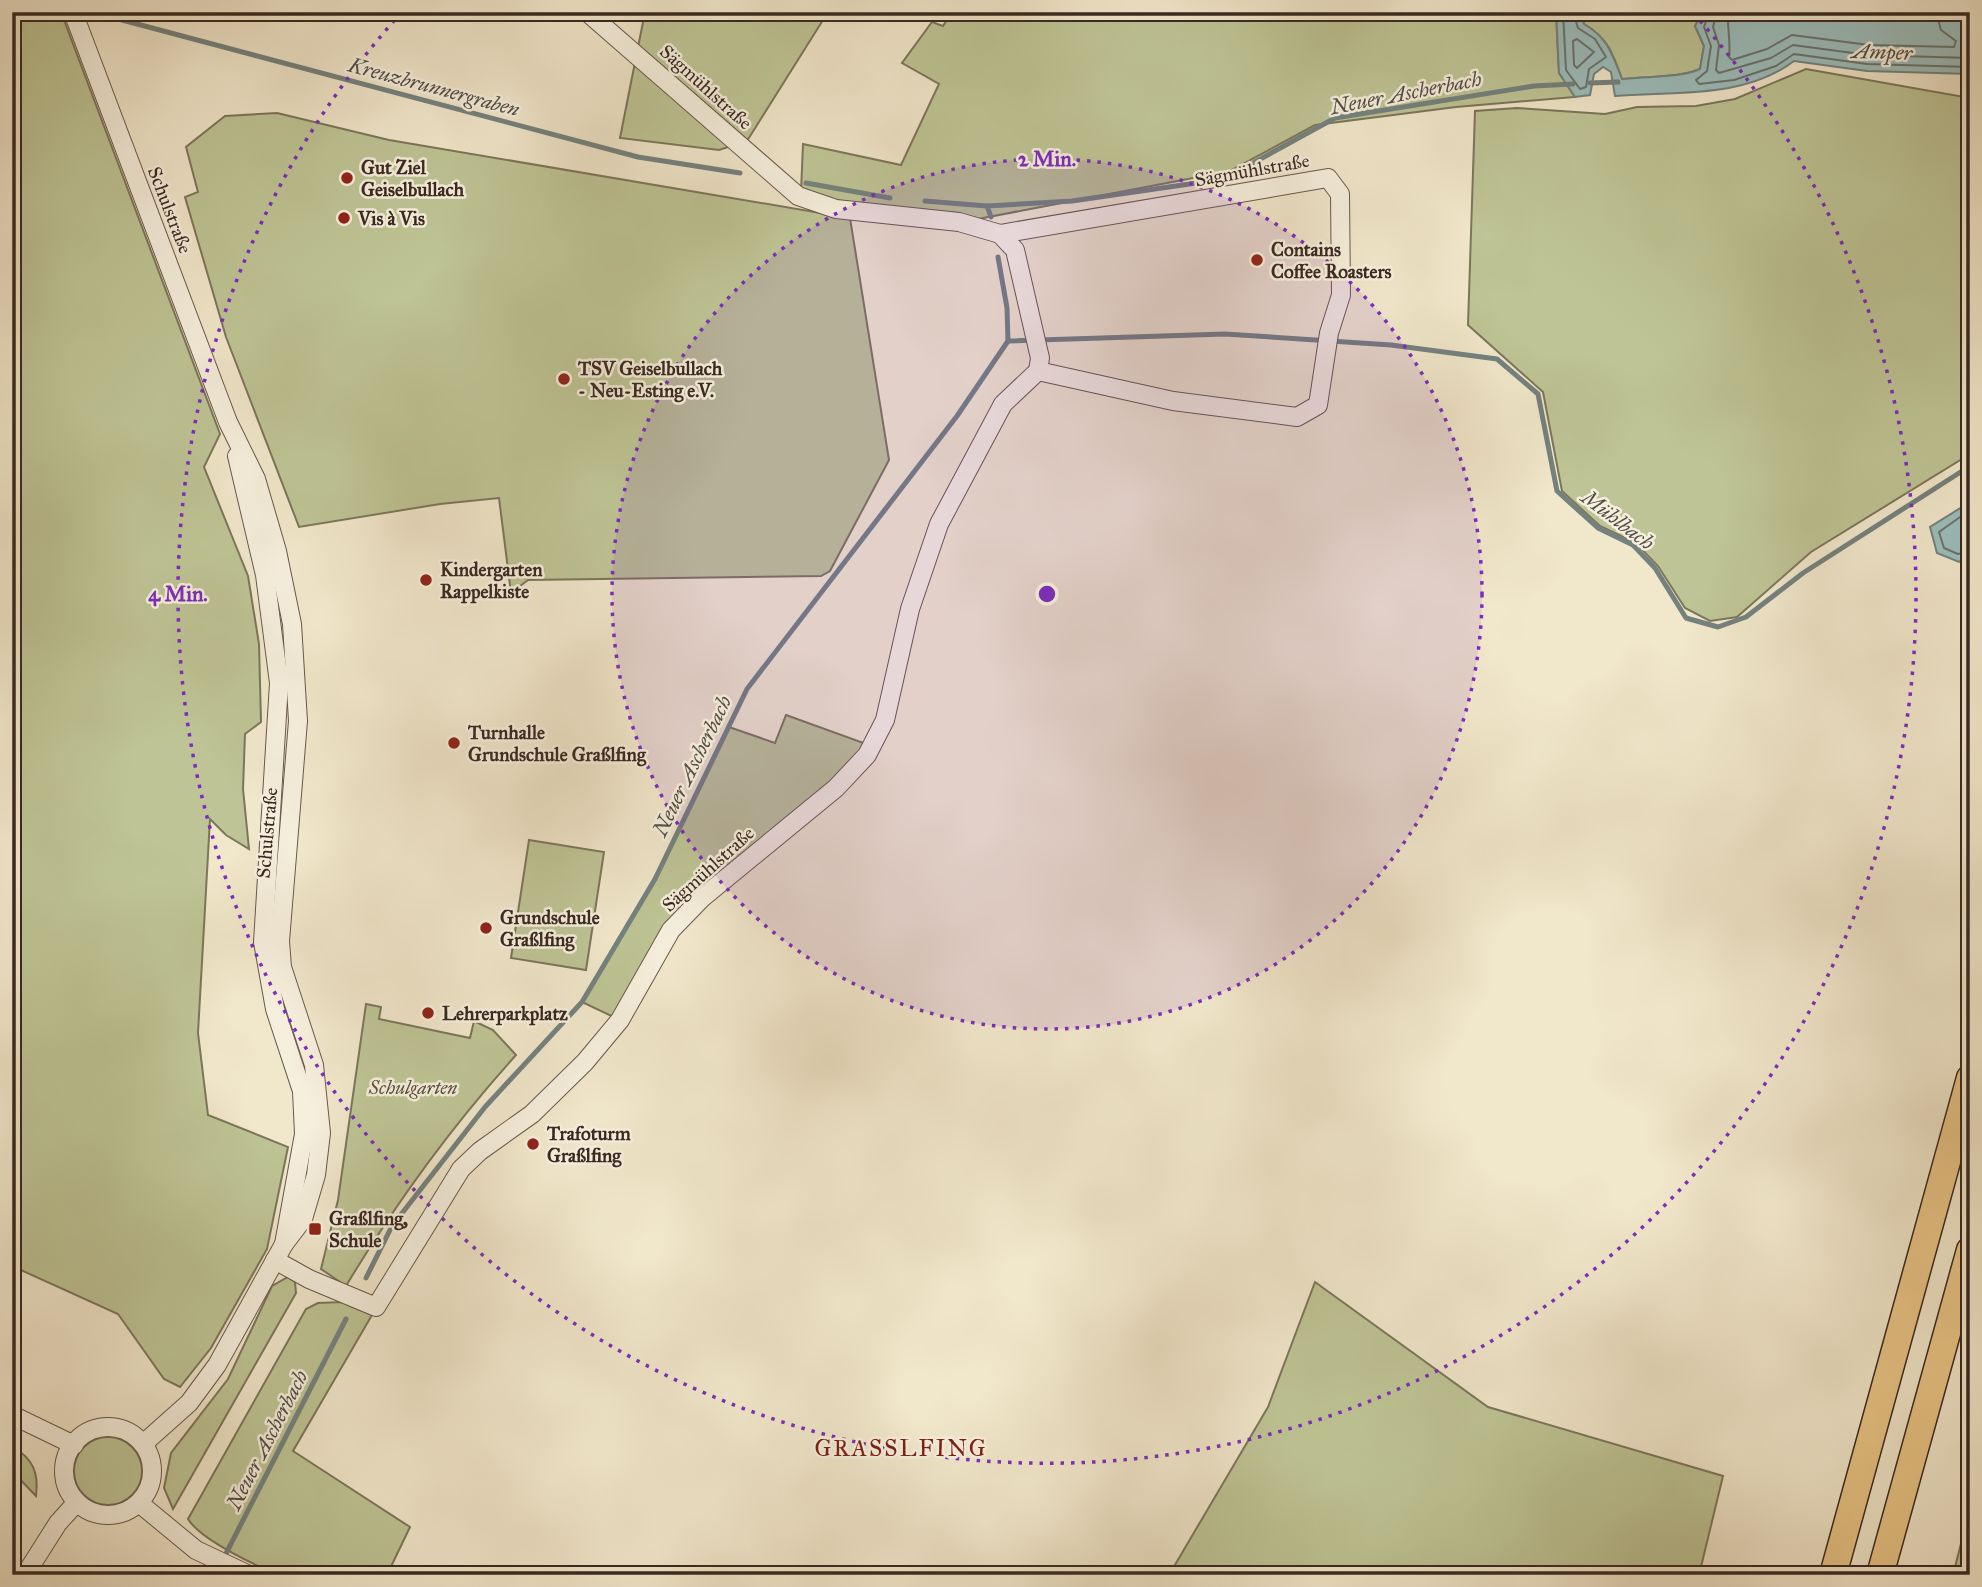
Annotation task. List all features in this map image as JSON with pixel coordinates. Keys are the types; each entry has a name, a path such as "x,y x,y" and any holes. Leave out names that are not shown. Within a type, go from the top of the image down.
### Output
{"highway":[{"path":"1833,1575 1970,1078"},
{"path":"1880,1575 1970,1250"}],"street":[{"name":"Schulstraße","path":"73,12 228,422 265,575 279,683 264,942 275,1009 302,1091 304,1134 287,1215 284,1244 217,1365 189,1403 143,1444"},
{"name":"Sägmühlstraße","path":"275,1260 376,1307 461,1169 533,1114 608,1036 671,930 702,898 836,788 867,755 885,720 910,609 939,524 1003,404 1039,365 1173,401 1297,417 1318,405 1328,341 1341,295 1340,194 1328,178 1000,234 959,222 836,209 798,196 587,12"},
{"path":"1000,234 1015,250 1039,365"},
{"path":"12,1415 74,1445"},
{"path":"107,1428 132,1434 143,1444 151,1462 152,1474 150,1485 139,1503 114,1515 88,1510 77,1502 65,1480 67,1456 74,1445 94,1430 107,1428"},
{"path":"25,1575 58,1523 77,1502"},
{"path":"139,1503 207,1556 249,1575"}],"green space":[{"path":"12,12 61,12 220,434 204,467 248,576 259,644 261,722 245,734 243,789 249,849 226,835 210,819 198,1033 208,1115 288,1147 267,1249 211,1348 180,1387 164,1379 118,1314 12,1266"},
{"path":"645,12 828,12 747,141 719,150 620,138"},
{"path":"952,12 1556,12 1559,73 1575,97 1456,107 1315,125 1230,171 978,219 863,208 801,192 803,144 901,165 939,84 902,63 932,22 943,26"},
{"path":"1580,12 1703,12 1695,26 1704,46 1700,69 1673,75 1622,79 1609,47 1584,24"},
{"path":"1806,69 1970,98 1970,454 1811,552 1737,617 1710,621 1685,608 1658,566 1636,543 1600,526 1562,491 1543,392 1468,325 1475,111 1517,108 1605,114 1637,107 1696,106 1735,99"},
{"name":"TSV Geiselbullach - Neu-Esting e.V.","path":"277,113 389,140 850,218 889,460 830,571 821,576 528,580 511,593 499,498 440,504 299,527 226,337 185,197 198,192 186,147 225,116"},
{"path":"786,715 872,746 702,898 620,1020 582,1002 655,879 729,727 775,743"},
{"path":"529,840 604,852 586,970 511,958"},
{"name":"Schulgarten","path":"366,1004 381,1007 379,1019 470,1038 474,1021 493,1030 516,1055 425,1166 346,1286 321,1269 338,1200"},
{"path":"288,1277 295,1282 296,1293 173,1509 164,1488 171,1453 228,1379 272,1286"},
{"path":"1315,1282 1488,1407 1723,1476 1699,1575 1169,1575 1268,1407"},
{"path":"342,1302 372,1315 293,1451 410,1527 387,1575 284,1575 232,1553 205,1535 188,1519 306,1309 318,1303"},
{"path":"108,1437 121,1439 132,1447 140,1458 140,1484 132,1495 121,1503 108,1505 95,1503 84,1495 76,1484 74,1471 76,1458 84,1447 95,1439"},
{"path":"12,1446 30,1461 33,1467 36,1496 12,1471"},
{"path":"1970,1508 1970,1575 1953,1575"}],"water":[{"name":"Amper","path":"1556,12 1580,12 1584,24 1599,35 1608,47 1622,79 1673,75 1700,69 1704,46 1695,26 1703,12 1932,12 1970,16 1970,74 1867,71 1794,61 1753,82 1731,87 1685,93 1615,96 1611,72 1603,67 1594,74 1590,95 1575,97 1559,73"},
{"path":"1970,502 1970,556 1959,562 1937,553 1930,527"}],"waterway":[{"name":"Kreuzbrunnergraben","path":"122,20 638,157 740,173"},
{"name":"Neuer Ascherbach","path":"1590,83 1618,82"},
{"name":"Neuer Ascherbach","path":"991,217 987,206 1072,201 1224,179 1335,118 1534,86 1573,84"},
{"name":"Kreuzbrunnergraben","path":"806,183 890,198"},
{"name":"Kreuzbrunnergraben","path":"925,201 987,206"},
{"name":"Neuer Ascherbach","path":"366,1278 392,1226 485,1107 582,1002 655,879 747,689 957,416 1008,341 1007,308 998,257"},
{"name":"Mühlbach","path":"1008,341 1225,334 1391,345 1497,359 1538,394 1557,491 1598,528 1633,545 1655,568 1686,618 1718,627 1746,617 1803,573 1970,466"},
{"name":"Neuer Ascherbach","path":"215,1575 346,1319"}],"place":[{"name":"Gut Ziel Geiselbullach","path":"347,178"},
{"name":"Vis à Vis","path":"344,218"},
{"name":"Contains Coffee Roasters","path":"1257,260"},
{"name":"TSV Geiselbullach - Neu-Esting e.V.","path":"564,379"},
{"name":"Kindergarten Rappelkiste","path":"426,580"},
{"name":"Turnhalle Grundschule Graßlfing","path":"454,743"},
{"name":"Grundschule Graßlfing","path":"486,928"},
{"name":"Lehrerparkplatz","path":"428,1013"},
{"name":"Trafoturm Graßlfing","path":"533,1144"},
{"name":"Graßlfing, Schule","path":"315,1229"}],"district":[{"name":"GRASSLFING","path":"901,1448"}]}
